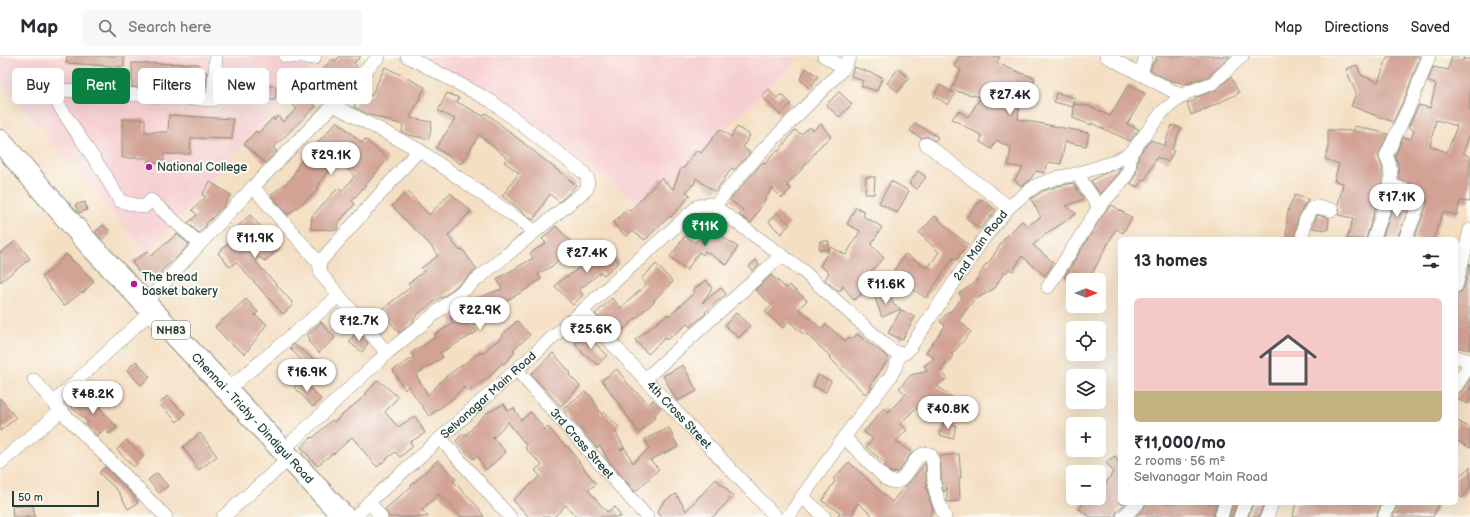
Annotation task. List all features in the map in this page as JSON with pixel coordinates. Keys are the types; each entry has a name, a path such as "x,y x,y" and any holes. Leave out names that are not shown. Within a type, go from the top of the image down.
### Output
{"highway":[{"name":"Chennai - Trichy - Dindigul Road","path":"0,141 76,237"},
{"name":"Chennai - Trichy - Dindigul Road","path":"0,164 76,237 284,459 344,517"},
{"name":"Chennai - Trichy - Dindigul Road","path":"145,311 227,390 284,459 324,517"}],"street":[{"path":"200,244 152,200 144,207 120,201 105,175 48,90 212,100 216,56"},
{"path":"285,56 314,58 315,56"},
{"path":"0,463 57,407 145,311 200,244 253,186 379,56"},
{"path":"223,517 284,459 387,354 587,189 588,179 583,172 491,101 407,56"},
{"path":"824,56 844,68"},
{"path":"850,56 844,68 758,155 714,206 802,270 891,350 900,354"},
{"path":"1106,56 1182,96"},
{"path":"1141,74 1146,56"},
{"name":"2nd Main Road","path":"788,517 844,437 890,377 900,354 909,348 984,238 1010,207 1037,185 1056,178 1077,174 1114,162 1131,154 1163,111 1186,93 1213,83 1242,56"},
{"path":"1375,237 1391,185 1391,168 1386,156 1413,98 1429,56"},
{"path":"333,105 419,150 535,231"},
{"path":"926,144 1010,207"},
{"path":"319,263 419,150"},
{"path":"1048,287 1099,207 1125,178 1129,170 1131,154"},
{"path":"1077,174 1099,207"},
{"path":"1391,185 1416,196 1419,199 1419,204 1406,237"},
{"path":"253,186 319,263 321,274 387,354"},
{"name":"Selvanagar Main Road","path":"356,517 368,502 582,312 698,206 708,204 714,206"},
{"path":"1302,237 1305,221 1312,208 1316,207 1332,210"},
{"path":"1458,278 1470,230"},
{"path":"645,380 782,255"},
{"path":"227,390 339,296"},
{"name":"4th Cross Street","path":"582,312 776,517"},
{"path":"1458,358 1470,363 1458,383"},
{"name":"3rd Cross Street","path":"517,370 648,517"},
{"path":"34,380 57,407 166,517"},
{"path":"844,437 886,479 897,483 902,479 920,455 925,453 930,454 932,458 934,483 938,501 945,517"},
{"path":"440,438 510,517"},
{"path":"802,496 824,517"},
{"path":"368,502 381,517"},
{"path":"1123,517 1136,505"},
{"path":"1221,517 1224,505"},
{"path":"1240,517 1244,505"},
{"path":"1267,517 1271,505"},
{"path":"1384,517 1389,505"}],"shaded area":[{"name":"National College","path":"0,56 322,56 311,68 277,68 277,104 279,104 147,253 20,104 64,104 64,68 12,68 12,94 0,80"},
{"path":"427,56 800,56 644,209 564,146"}],"building":[{"path":"67,56 124,56 124,67 66,63"},
{"path":"340,56 361,56 354,63 357,66 355,68 323,68 333,59 335,61"},
{"path":"960,56 1000,56 997,63 1035,78 1027,102 1020,99 1018,119 1089,133 1086,146 1065,142 1061,164 1048,162 1045,173 1036,171 1029,181 1022,186 1014,180 1023,168 1008,165 1011,148 996,140 992,149 980,142 982,136 952,119 958,111 968,117 981,97 951,90 961,70 954,66"},
{"path":"1157,56 1230,56 1209,76 1186,84 1169,80 1150,70"},
{"path":"1388,56 1420,56 1406,95 1393,122 1351,106 1356,93 1346,69 1357,65 1361,75 1378,82"},
{"path":"1452,56 1464,56 1463,59 1470,59 1470,134 1463,153 1470,157 1470,202 1460,201 1457,215 1443,212 1434,237 1415,237 1427,202 1425,195 1417,188 1399,179 1398,164 1395,156 1403,137 1411,139 1414,130 1408,127 1419,105 1430,108 1436,84 1428,82 1433,67 1448,70","holes":["1436,120 1457,126 1447,152 1430,146"]},
{"path":"132,63 199,64 199,68 138,68 138,87 132,87"},
{"path":"385,67 425,87 410,118 432,122 429,139 408,135 402,132 403,125 368,114 354,107 355,104 372,104 372,94"},
{"path":"854,67 882,77 877,91 861,86 863,81 851,76"},
{"path":"806,68 818,76 810,89 800,79"},
{"path":"898,69 909,78 898,92 887,83"},
{"path":"205,72 207,72 206,87"},
{"path":"1231,77 1239,93 1191,115 1187,103 1196,100 1195,98 1216,90"},
{"path":"1129,84 1145,94 1127,124 1139,129 1130,141 1091,123 1091,125 1073,118 1074,104 1089,106 1110,116"},
{"path":"940,85 955,94 948,105 934,96"},
{"path":"269,86 276,86 275,100 269,100"},
{"path":"769,89 777,98 780,95 783,95 791,104 780,115 762,96"},
{"path":"839,92 852,104 839,117 826,105"},
{"path":"447,93 459,98 457,102 483,116 486,113 576,185 559,202 550,194 533,220 502,196 519,173 504,162 507,158 479,135 461,164 436,148 455,119 438,111"},
{"path":"1056,93 1075,98 1073,107 1054,102"},
{"path":"292,104 314,104 316,106 273,148 277,151 265,163 244,144 256,131 258,133 274,117 274,121 278,116 283,122 297,109"},
{"path":"169,115 233,119 232,139 191,138 190,154 164,154 164,163 148,163 148,158 122,158 122,119 145,119 145,132 168,132"},
{"path":"337,121 362,143 365,139 388,159 352,201 355,204 338,223 337,230 311,229 312,216 338,188 342,191 355,176 338,161 324,176 315,193 288,215 271,195 291,179 301,161"},
{"path":"915,123 938,137 935,141 927,136 921,138 910,131"},
{"path":"821,124 831,137 821,145 787,185 791,189 782,198 772,188 751,223 739,215 743,210 730,200 763,162 765,164 776,151 778,152 795,130 801,134 810,127 813,130"},
{"path":"1172,125 1181,128 1172,150 1174,151 1168,162 1157,157 1145,180 1142,179 1138,187 1131,184 1136,173 1139,155 1151,140 1164,146"},
{"path":"1355,126 1388,134 1378,155 1382,167 1382,185 1367,237 1348,237 1353,218 1338,215 1340,211 1338,205 1343,183 1334,181 1339,164 1325,159 1328,150 1328,130 1353,131"},
{"path":"737,127 750,135 743,147 750,153 734,170 732,168 715,192 696,178 694,185 693,184 686,192 690,195 671,217 670,216 645,240 632,231 626,237 613,223 627,209 630,211 661,178 673,189 681,168 684,168 697,150 701,153 720,129 731,137"},
{"path":"1121,167 1118,173 1100,194 1091,181 1101,175"},
{"path":"918,171 926,177 917,189 909,184"},
{"path":"866,177 875,177 874,194 865,194"},
{"path":"891,181 909,191 897,213 879,203"},
{"path":"210,182 231,195 223,207 199,233 188,223 197,215 192,210 206,197 202,195"},
{"path":"1073,183 1084,199 1066,206 1076,214 1043,236 1033,245 1054,263 1045,276 1022,256 1013,271 1009,269 1006,273 1004,272 995,288 973,301 959,320 971,332 951,355 953,356 941,370 947,378 937,386 957,401 947,413 934,402 921,413 916,408 900,424 907,430 896,441 912,452 899,471 894,473 890,472 884,466 886,464 866,447 873,439 864,432 884,408 888,412 906,394 899,388 911,375 928,371 924,366 934,358 926,352 945,326 940,321 962,298 959,293 975,283 986,264 988,264 1004,239 1022,221 1027,226 1041,217 1031,199 1043,191"},
{"path":"407,191 429,215 450,193 471,211 448,236 460,251 462,249 477,269 442,298 441,297 416,316 413,319 414,321 399,333 381,310 411,287 408,284 424,271 421,268 438,256 431,246 392,206"},
{"path":"1295,195 1309,200 1298,217 1294,237 1286,237 1289,207"},
{"path":"1396,195 1411,203 1398,237 1383,237"},
{"path":"982,199 996,210 980,229 966,218"},
{"path":"85,202 87,210 79,213 75,205"},
{"path":"1112,205 1132,218 1123,233 1116,229 1092,273 1067,273 1105,212"},
{"path":"856,207 865,212 863,216 882,227 871,245 884,258 869,273 876,282 854,300 843,286 840,291 825,280 829,272 820,266 831,247 846,255 860,231 847,224"},
{"path":"777,212 790,224 781,234 769,222"},
{"path":"250,215 280,248 265,261 259,257 255,261 292,302 292,306 283,314 236,262 230,267 218,253 239,233 235,229"},
{"path":"1317,215 1329,218 1328,230 1312,228"},
{"path":"935,216 953,233 968,244 956,260 953,258 926,298 910,287 913,283 894,270 905,254 928,268 939,252 919,233"},
{"path":"716,218 725,226 718,234 738,247 727,265 705,251 703,255 699,252 687,270 670,257 685,236 695,243"},
{"path":"103,225 110,232 102,239 95,232"},
{"path":"556,226 574,245 552,266 538,274 541,279 522,292 500,304 502,309 470,320 477,332 440,353 443,357 416,375 428,395 445,377 481,352 483,354 490,346 502,338 501,336 517,321 530,335 513,350 515,352 489,377 467,392 464,387 450,401 429,416 408,386 405,390 393,370 414,357 411,353 436,337 435,334 453,324 450,318 468,307 466,302 502,289 497,279 533,258 530,253 546,243 542,239"},
{"path":"177,234 189,244 161,271 162,272 146,283 132,262 148,251 151,256"},
{"path":"16,241 30,259 0,282 0,253"},
{"path":"820,241 829,241 828,250 819,250"},
{"path":"604,244 619,262 604,275 601,272 579,290 583,295 573,305 555,286 590,259 588,257"},
{"path":"66,254 94,281 83,293 82,292 64,306 42,277"},
{"path":"756,260 759,265 752,271 749,266"},
{"path":"1470,263 1470,350 1458,347 1458,293 1464,288"},
{"path":"656,264 673,282 654,300 655,301 616,336 595,314 612,298 621,308 646,285 641,279"},
{"path":"771,275 786,288 789,285 807,300 799,309 822,329 826,324 845,341 849,337 852,339 857,334 889,358 870,386 872,388 865,394 829,357 830,356 804,332 803,334 789,321 783,328 765,312 772,305 755,290"},
{"path":"706,280 712,288 702,303 721,288 726,294 690,327 687,324 667,340 665,338 648,354 635,340 668,314 669,316 695,292 693,290"},
{"path":"889,293 894,305 901,309 882,317 875,298"},
{"path":"246,299 258,312 255,315 267,324 245,354 229,342 215,327"},
{"path":"901,310 915,317 902,340 888,333"},
{"path":"736,313 750,326 739,338 725,325"},
{"path":"321,322 335,338 319,353 308,341 310,338 307,335"},
{"path":"357,331 368,343 362,352 349,342"},
{"path":"585,334 607,355 598,365 586,355 585,356 575,343"},
{"path":"294,344 321,365 313,373 290,348"},
{"path":"553,353 571,373 569,375 580,386 561,406 531,374"},
{"path":"136,361 150,377 141,385 127,370"},
{"path":"683,365 697,391 677,401 663,376"},
{"path":"617,369 627,383 649,404 653,400 661,408 655,415 656,417 639,433 602,380"},
{"path":"818,375 831,381 826,392 813,386"},
{"path":"301,379 321,399 313,407 294,387"},
{"path":"1470,379 1470,399 1468,404 1458,400 1458,394 1463,390"},
{"path":"378,380 398,397 385,412 398,427 415,416 425,433 410,442 413,446 400,457 395,452 377,467 352,437 334,454 333,453 317,466 301,447 332,420 334,422 367,394 366,393"},
{"path":"80,390 97,405 117,427 109,434 104,429 97,436 86,424 88,422 71,407 78,400 75,396"},
{"path":"585,392 591,396 602,415 604,412 619,427 615,431 624,447 620,450 625,448 633,463 649,448 645,439 669,428 678,447 650,460 659,469 635,492 611,464 600,446 597,448 563,408"},
{"path":"167,396 185,414 177,422 159,404"},
{"path":"0,398 16,418 0,431"},
{"path":"504,404 508,411 514,408 521,420 531,412 545,430 548,427 566,447 567,446 596,484 588,490 607,512 615,507 621,517 576,517 566,505 554,517 529,517 513,500 540,476 535,470 542,465 525,448 527,446 508,422 493,438 506,452 486,470 477,456 473,459 456,441 462,434 465,436 485,414"},
{"path":"1458,421 1470,428 1470,448 1458,441"},
{"path":"944,422 956,425 953,439 940,435"},
{"path":"200,433 217,456 199,470 183,447"},
{"path":"126,440 143,456 134,467 117,450"},
{"path":"959,454 961,478 959,478 960,501 947,502 947,487 944,492 942,486 940,456"},
{"path":"1115,456 1118,461 1118,505 1124,505 1117,511 1115,517 1090,517 1079,509 1082,505 1106,505 1106,484 1113,472 1106,462"},
{"path":"438,460 456,479 453,481 478,507 484,517 461,517 439,494 422,510 428,517 389,517 385,509 412,486 411,485"},
{"path":"849,462 892,502 925,463 927,489 933,510 929,517 874,517 858,503 851,517 837,517 840,512 822,501 835,481 833,479"},
{"path":"105,467 134,496 138,503 128,509 119,492 99,473"},
{"path":"1470,467 1470,489 1462,498 1458,495 1458,477"},
{"path":"157,473 168,486 159,493 148,480"},
{"path":"716,479 733,496 713,517 663,517 657,513 664,501 676,494 686,511"},
{"path":"33,505 35,517 13,517 12,507"},
{"path":"1145,505 1216,505 1213,517 1135,517 1144,509"},
{"path":"1232,505 1236,505 1232,517 1229,517"},
{"path":"1252,505 1263,505 1259,517 1248,517"},
{"path":"1296,505 1380,505 1376,517 1293,516"},
{"path":"1397,505 1438,505 1433,517 1393,517"}],"place":[{"name":"National College","path":"149,167"},
{"name":"The bread basket bakery","path":"134,284"}]}
